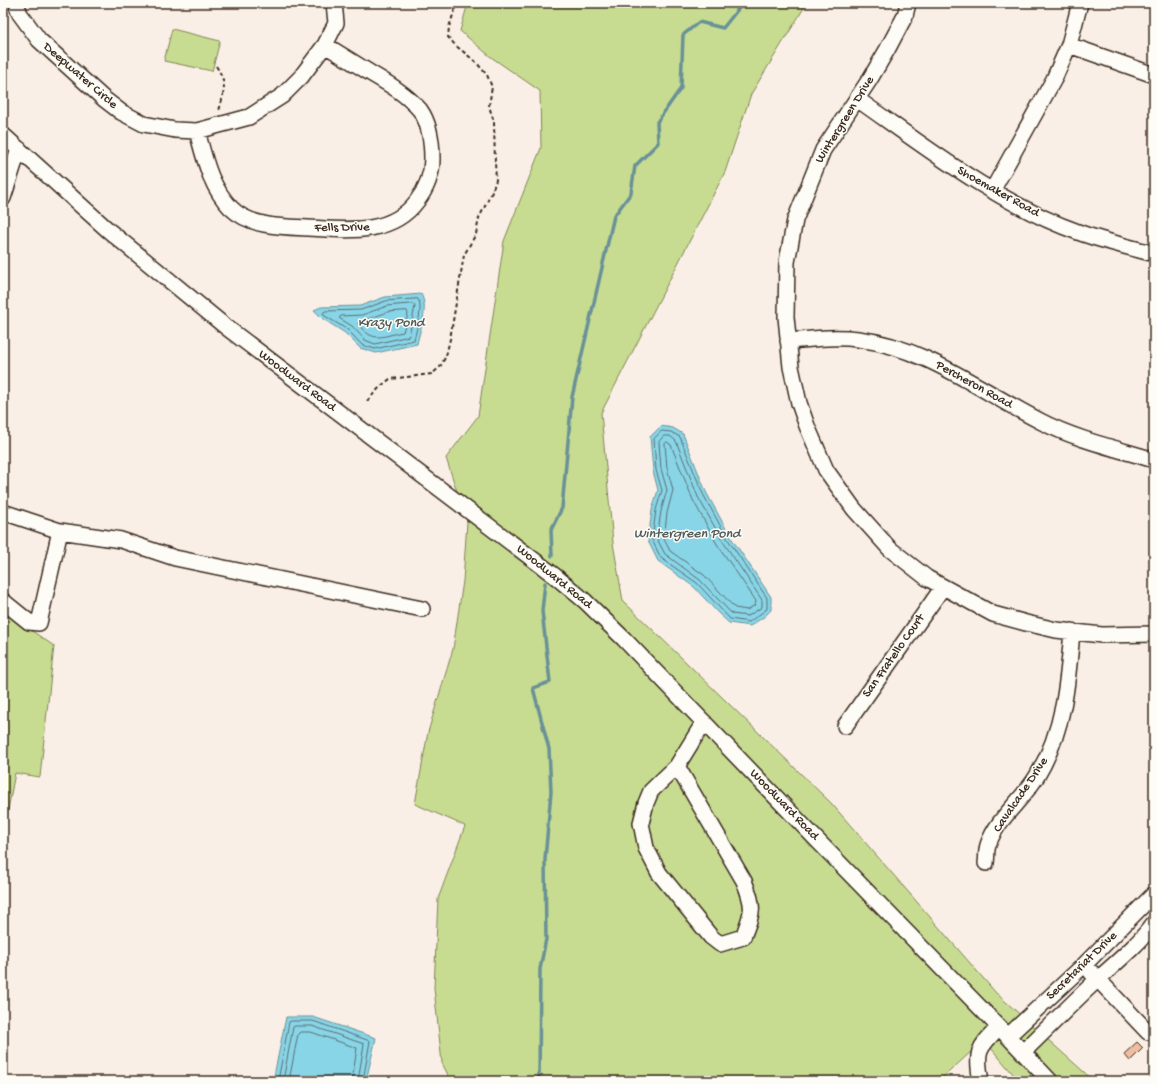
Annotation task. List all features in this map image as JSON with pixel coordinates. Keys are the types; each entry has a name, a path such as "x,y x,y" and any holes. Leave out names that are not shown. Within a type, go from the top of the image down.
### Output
{"street":[{"name":"Deepwater Circle","path":"16,3 20,14 39,40 104,99 121,112 144,124 175,130 197,131 249,117 282,96 301,77 325,45 336,24 334,3"},
{"name":"Wintergreen Drive","path":"908,3 904,16 887,50 823,150 795,220 787,262 786,317 790,366 799,403 807,426 826,470 854,509 890,549 927,578 942,587 993,614 1026,624 1102,635 1154,634"},
{"path":"992,192 1054,79 1069,45 1080,3"},
{"name":"Fells Drive","path":"197,131 212,181 232,209 245,218 278,227 351,230 370,229 386,225 400,216 413,207 424,192 429,181 432,166 432,151 431,138 426,122 421,112 401,92 325,45"},
{"path":"1069,45 1154,75"},
{"name":"Shoemaker Road","path":"857,99 992,192 1029,211 1077,232 1154,254"},
{"name":"Woodward Road","path":"3,135 108,230 226,327 555,576 579,596 624,639 816,839 1004,1031 1050,1081"},
{"path":"3,198 19,150"},
{"name":"Percheron Road","path":"788,341 832,338 858,339 881,343 906,350 937,364 1043,423 1102,444 1154,460"},
{"path":"3,512 60,531 122,540 175,558 422,609"},
{"path":"3,601 29,622 39,623 60,531"},
{"name":"San Fratello Court","path":"845,726 942,587"},
{"name":"Cavalcade Drive","path":"986,863 988,846 999,823 1024,795 1037,776 1051,749 1061,717 1069,675 1072,631"},
{"path":"677,766 744,881 751,897 752,914 743,937 720,944 711,937 659,872 646,848 641,823 651,791 677,766 704,722"},
{"name":"Secretariat Drive","path":"981,1081 978,1065 980,1047 1004,1031 1084,965 1154,894"},
{"name":"Secretariat Drive","path":"1023,1052 1123,958 1154,923"},
{"path":"1084,965 1148,1032"}],"path":[{"path":"367,401 390,379 432,374 440,367 446,356 450,339 464,255 476,234 479,218 492,192 496,180 494,163 494,122 489,106 492,87 487,75 476,62 455,45 448,37 449,27 457,3"},
{"path":"216,66 222,75 225,85 219,110 219,126"}],"green space":[{"path":"468,3 807,3 751,94 725,172 601,413 613,543 623,601 831,803 996,993 1094,1081 1019,1081 984,1040 939,1081 451,1081 442,1063 434,988 438,899 465,826 415,804 428,732 453,649 463,581 467,522 446,458 478,416 504,241 541,148 540,91 491,57 460,31"},
{"path":"172,29 220,41 212,71 164,61"},
{"path":"3,611 54,646 40,777 15,773 3,836"}],"water":[{"name":"Krazy Pond","path":"421,294 424,312 417,344 376,353 360,348 345,333 323,319 314,310 321,307 360,306 385,297"},
{"name":"Wintergreen Pond","path":"661,426 673,428 683,434 706,492 730,536 771,597 771,610 750,626 729,623 694,587 658,561 648,541 652,510 658,490 653,471 650,437"},
{"path":"286,1017 313,1017 376,1038 366,1081 273,1081"}],"building":[{"path":"1137,1042 1143,1048 1130,1061 1124,1054"}],"waterway":[{"path":"552,556 551,530 562,508 572,397 614,216 631,193 635,166 658,143 657,122 681,88 683,35 699,22 723,28 739,8 734,3"},
{"path":"539,1081 540,969 546,939 545,859 551,792 549,749 533,688 550,682 542,611 545,583"}]}
